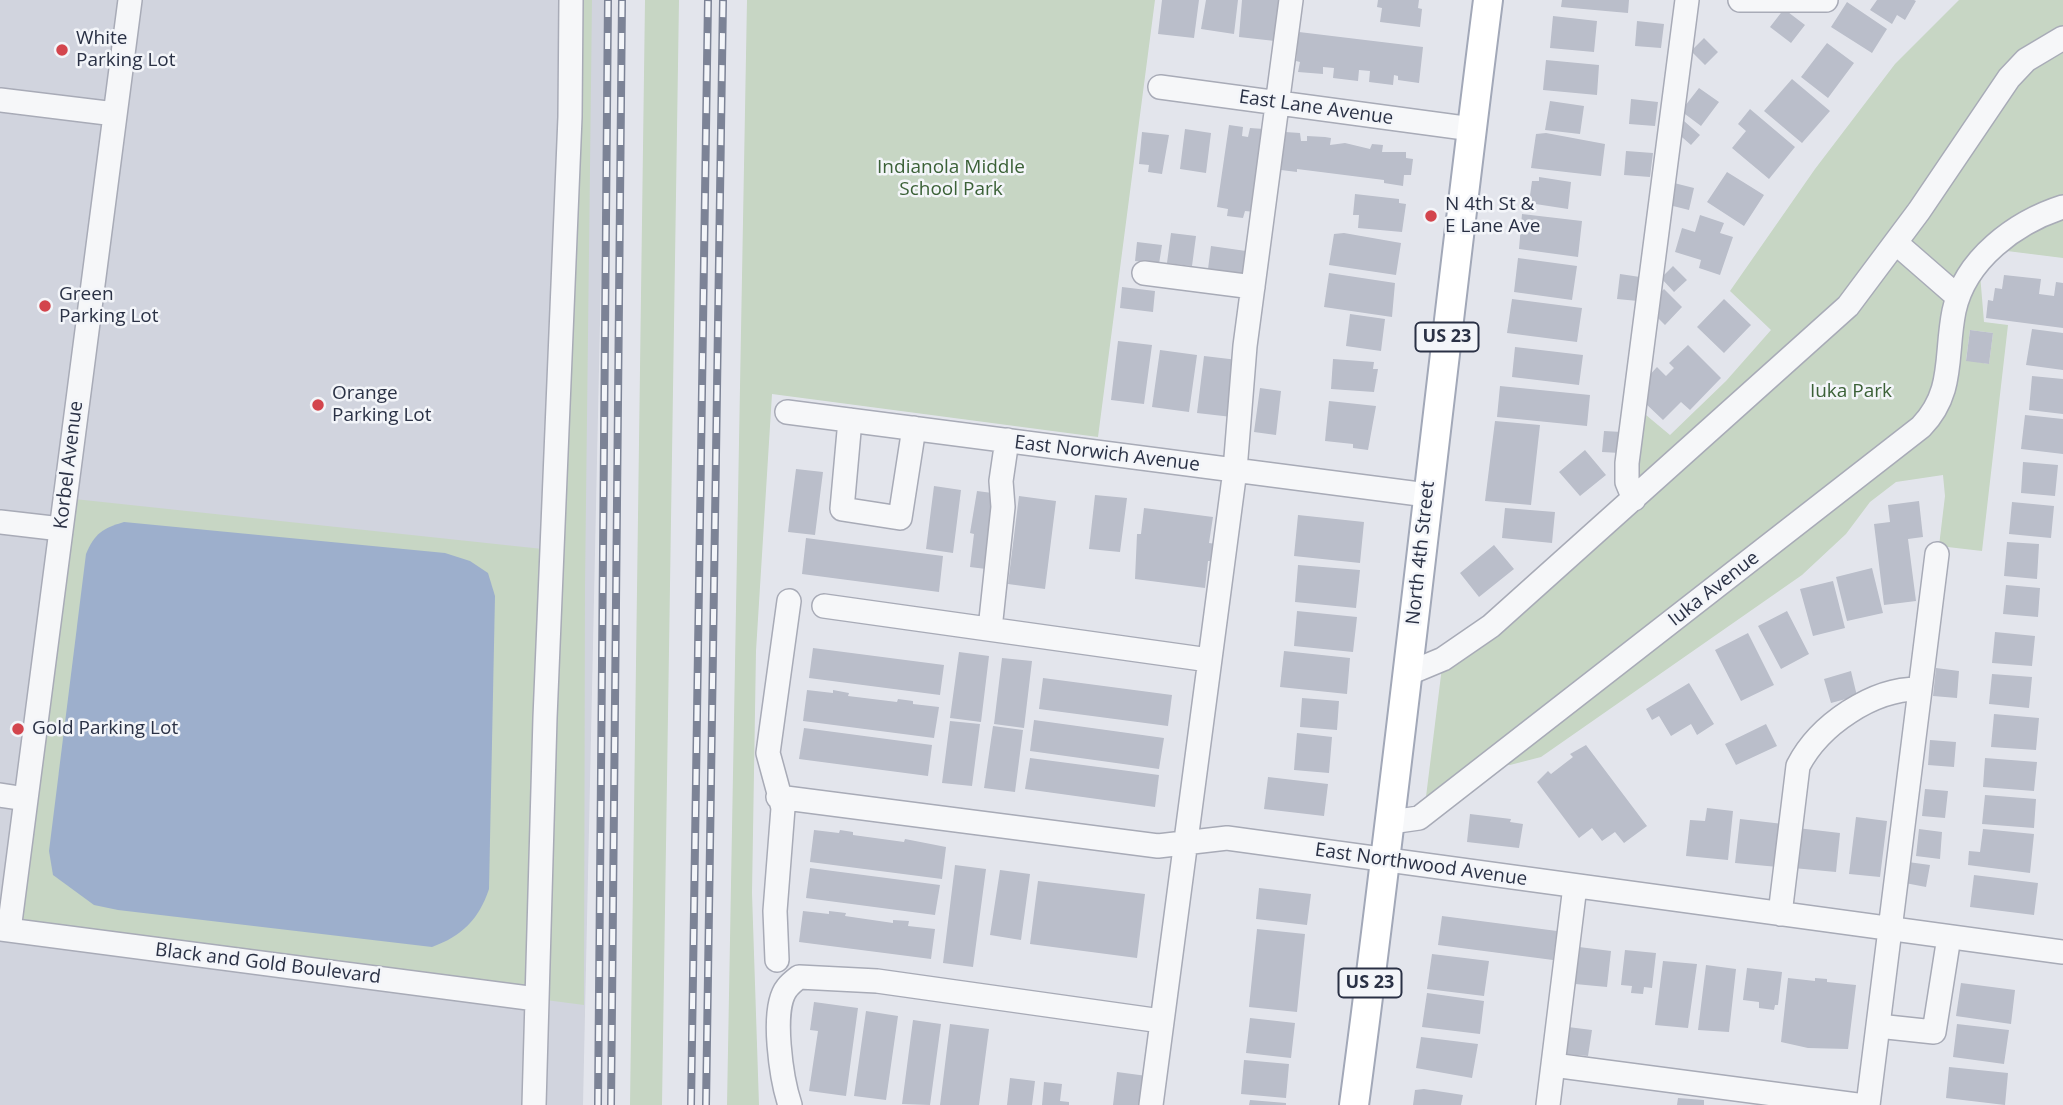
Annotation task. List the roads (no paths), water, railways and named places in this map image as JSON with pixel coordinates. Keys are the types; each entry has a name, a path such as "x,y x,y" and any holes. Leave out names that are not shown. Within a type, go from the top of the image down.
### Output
{"main road":[{"name":"North 4th Street","path":"1354,1105 1387,861 1427,495 1488,0"}],"street":[{"name":"Korbel Avenue","path":"4,930 26,799 130,0"},
{"path":"534,1105 570,117 570,0"},
{"path":"1151,1105 1236,470 1245,346 1291,0"},
{"path":"1634,499 1627,482 1627,463 1686,0"},
{"path":"1740,0 1826,0"},
{"path":"1407,674 1470,643 1841,313 1867,284 2009,78 2026,60 2063,38"},
{"name":"East Lane Avenue","path":"1160,87 1472,129"},
{"path":"0,100 115,114"},
{"name":"Iuka Avenue","path":"1391,822 1419,818 1921,427 1934,414 1943,398 1958,297 1990,249 2024,224 2063,207"},
{"path":"1896,243 1958,297"},
{"path":"1144,273 1253,287"},
{"name":"East Norwich Avenue","path":"787,412 1427,495"},
{"path":"850,420 842,509 900,518 914,428"},
{"path":"990,629 1003,507 1001,481 1007,440"},
{"path":"0,522 61,529"},
{"path":"1868,1105 1937,554"},
{"path":"777,960 775,911 783,808 768,753 789,601"},
{"path":"824,606 1209,660"},
{"path":"1780,914 1798,766 1807,749 1860,705 1895,691 1920,690"},
{"path":"0,795 26,799"},
{"name":"East Northwood Avenue","path":"778,797 1158,846 1227,838 2063,952"},
{"path":"1548,1105 1575,886"},
{"name":"Black and Gold Boulevard","path":"4,930 536,999"},
{"path":"1878,1026 1934,1032 1949,937"},
{"path":"790,1105 781,1076 779,1020 785,989 799,977 877,981 1161,1021"},
{"path":"1553,1065 1857,1105"}],"water":[{"path":"124,522 445,553 470,561 488,573 495,596 489,889 480,909 461,932 432,947 118,910 94,905 53,875 49,851 86,554 92,541 100,533"}],"railway":[{"path":"598,1105 608,0"},
{"path":"611,1105 622,0"},
{"path":"691,1105 708,0"},
{"path":"706,1105 723,0"}],"place":[{"name":"White Parking Lot","path":"62,50"},
{"name":"N 4th St & E Lane Ave","path":"1431,216"},
{"name":"Green Parking Lot","path":"45,306"},
{"name":"Orange Parking Lot","path":"318,405"},
{"name":"Gold Parking Lot","path":"18,729"}],"park label":[{"name":"Indianola Middle School Park","path":"951,179"},
{"name":"Iuka Park","path":"1851,392"}]}
